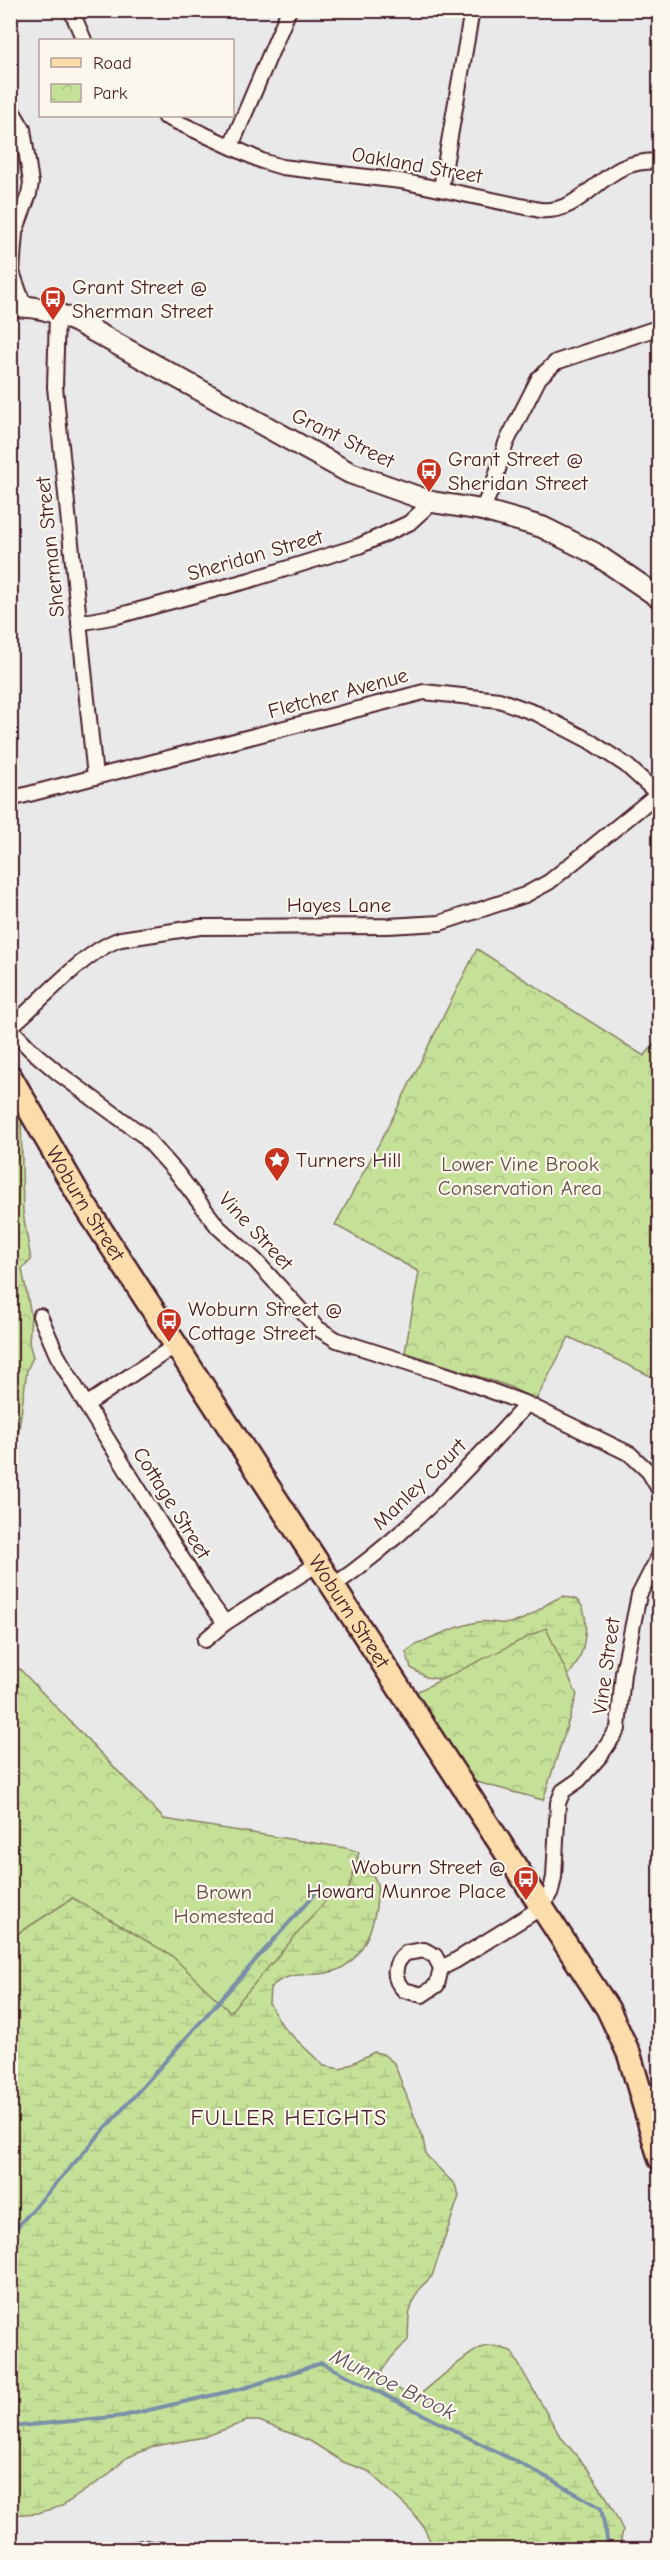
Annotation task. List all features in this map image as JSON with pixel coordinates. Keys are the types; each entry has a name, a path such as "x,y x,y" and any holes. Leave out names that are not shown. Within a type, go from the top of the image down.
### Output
{"main road":[{"name":"Woburn Street","path":"10,1076 70,1181 608,2009 650,2092 660,2159"}],"street":[{"path":"71,10 84,39"},
{"path":"231,146 289,10"},
{"path":"441,188 472,10"},
{"path":"10,107 23,129 31,183 15,232 12,272 17,306"},
{"name":"Oakland Street","path":"166,117 262,161 282,167 370,176 441,188 516,206 555,211 569,205 621,168 636,162 659,161"},
{"path":"659,161 660,156"},
{"name":"Grant Street","path":"17,306 57,313 350,473 432,502 482,510 542,527 594,554 660,598"},
{"name":"Sherman Street","path":"57,313 55,387 95,777"},
{"path":"482,510 493,486 506,443 539,378 555,362 660,327"},
{"name":"Sheridan Street","path":"79,623 117,616 254,579 359,546 409,523 432,502"},
{"name":"Fletcher Avenue","path":"10,799 424,692 499,700 538,714 588,740 626,765 658,793"},
{"name":"Hayes Lane","path":"10,1028 94,955 112,942 122,939 201,927 388,926 440,923 525,895 549,882 658,793"},
{"name":"Vine Street","path":"10,1028 57,1072 144,1136 177,1173 218,1227 255,1260 317,1328 337,1340 453,1377 526,1404 630,1454 649,1472 660,1491"},
{"name":"Cottage Street","path":"40,1316 57,1355 86,1405 206,1597 225,1623"},
{"path":"86,1405 176,1345"},
{"name":"Manley Court","path":"333,1586 424,1512 462,1475 526,1404"},
{"name":"Vine Street","path":"542,1907 551,1891 554,1877 558,1803 563,1791 579,1779 618,1729 623,1673 639,1595 660,1554"},
{"path":"205,1640 225,1623 319,1563"},
{"path":"441,1968 455,1962 542,1907"},
{"path":"131,2550 144,2547 160,2550"}],"green space":[{"name":"Lower Vine Brook Conservation Area","path":"477,949 644,1056 659,1039 659,1380 569,1337 536,1400 508,1386 405,1352 419,1272 335,1225 388,1127"},
{"path":"11,1096 21,1113 23,1213 31,1260 22,1269 31,1315 29,1343 33,1357 27,1370 11,1489"},
{"path":"564,1596 577,1600 582,1606 586,1630 578,1661 562,1685 451,1681 426,1677 411,1668 406,1652 430,1638 478,1622 518,1621"},
{"path":"546,1628 577,1695 543,1800 473,1781 414,1693"},
{"name":"Brown Homestead","path":"11,1660 164,1819 359,1852 347,1896 333,1892 230,2012 171,1955 73,1898 11,1938"},
{"path":"345,1856 363,1860 377,1884 376,1909 365,1943 351,1961 342,1968 322,1974 291,1976 277,1982 270,1988 269,2003 283,2027 324,2066 341,2069 374,2052 383,2054 394,2063 423,2139 426,2155 455,2185 459,2196 432,2276 420,2288 414,2299 409,2315 408,2340 381,2372 386,2381 414,2399 459,2362 483,2347 497,2347 511,2351 560,2436 587,2468 607,2498 623,2530 619,2549 434,2549 423,2526 412,2512 368,2471 343,2462 310,2441 259,2421 247,2421 204,2437 155,2446 126,2458 107,2476 62,2506 38,2513 11,2515 11,1909 58,1874"}],"waterway":[{"path":"10,2235 321,1887"},
{"name":"Munroe Brook","path":"10,2427 123,2416 244,2388 322,2363 552,2480 601,2508 609,2550"}],"place":[{"name":"Grant Street @ Sherman Street","path":"53,322"},
{"name":"Grant Street @ Sheridan Street","path":"429,494"},
{"name":"Turners Hill","path":"277,1183"},
{"name":"Woburn Street @ Cottage Street","path":"169,1344"},
{"name":"Woburn Street @ Howard Munroe Place","path":"526,1902"}],"district":[{"name":"FULLER HEIGHTS","path":"289,2118"}]}
